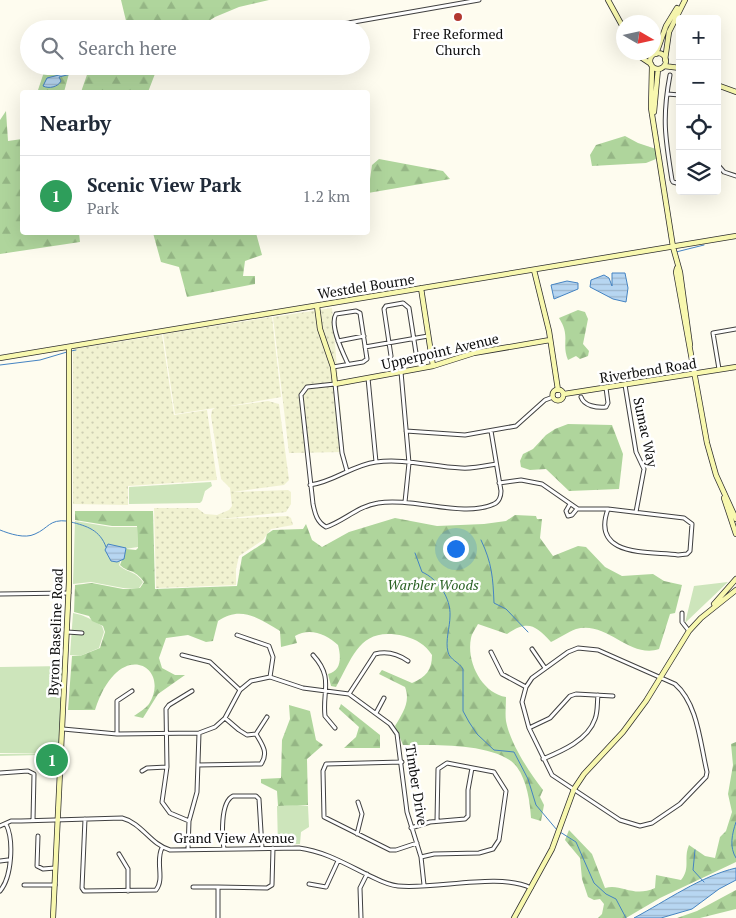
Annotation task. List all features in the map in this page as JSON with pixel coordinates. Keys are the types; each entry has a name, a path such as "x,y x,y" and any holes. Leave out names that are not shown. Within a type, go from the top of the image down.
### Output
{"main road":[{"path":"608,0 616,15"},
{"path":"661,39 666,26 685,0"},
{"path":"654,120 658,69 665,62 670,32 685,0"},
{"path":"661,54 665,62 676,66"},
{"path":"644,60 658,69"},
{"path":"651,60 650,89 654,120 673,247 677,268 680,272 691,340 694,374 707,443 736,534"},
{"path":"721,87 736,92"},
{"name":"Westdel Bourne","path":"0,358 736,236"},
{"path":"534,270 550,340 558,390 564,394 563,398 559,401 553,397 554,392 558,390"},
{"path":"421,288 433,366"},
{"path":"317,306 320,329 333,367 335,384"},
{"name":"Upperpoint Avenue","path":"335,384 433,366 474,353 550,340"},
{"name":"Byron Baseline Road","path":"53,918 69,593 69,347"},
{"name":"Riverbend Road","path":"564,394 625,386 736,367"},
{"path":"716,475 736,519"},
{"path":"514,918 552,849 574,789 584,774 623,732 646,701 689,631 736,579"},
{"path":"701,618 736,590"}],"street":[{"path":"365,20 479,0"},
{"path":"670,74 664,113 666,141 673,182 676,183"},
{"path":"667,94 676,95"},
{"path":"721,169 736,176"},
{"path":"391,356 384,309 386,306 403,303 408,308 416,352"},
{"path":"333,367 366,361 364,336 358,312 336,314 333,319 338,341 348,364"},
{"path":"720,369 713,333 736,328"},
{"path":"338,341 364,336"},
{"path":"365,347 428,336"},
{"path":"401,372 409,463 406,502"},
{"path":"368,378 376,462"},
{"path":"347,470 342,453 335,384 303,389 301,395 310,485 315,514 320,524 326,527 358,509 378,503 406,502 471,508 494,504 501,496 491,431"},
{"name":"Sumac Way","path":"625,386 636,452 644,470 636,512"},
{"path":"581,397 586,403 597,407 606,406 608,403 606,388"},
{"path":"406,431 464,435 516,426 545,400 553,397"},
{"path":"310,485 320,484 347,470 376,462 462,468 496,464"},
{"path":"499,483 521,480 538,483 577,509 608,510 636,512 689,520 692,524 690,551 688,554 678,555 621,549 611,541 607,533 606,520 608,510"},
{"path":"570,504 566,511 568,516 572,515 577,509"},
{"path":"0,594 69,593"},
{"path":"682,613 682,622 689,631"},
{"path":"67,632 82,633"},
{"path":"63,729 117,734 199,733 215,727 225,718 240,690 251,681 270,677 273,657 269,646 237,635"},
{"path":"578,648 588,648 675,684 682,690 689,702 707,772 704,781 680,804 652,823 633,826 620,820 552,775 529,728 522,702 526,687 532,678 545,668 568,652 578,648"},
{"path":"532,649 545,668"},
{"path":"349,694 375,654 382,652 392,653 408,661"},
{"path":"492,652 502,674 526,687"},
{"path":"182,655 210,662 240,690"},
{"path":"313,655 325,673 327,691 324,714 335,728"},
{"name":"Timber Drive","path":"270,677 303,688 349,694 390,724 397,734 407,812 422,857 424,885"},
{"path":"117,734 117,701 132,691"},
{"path":"189,821 170,813 162,802 167,767 166,709 169,705 192,691"},
{"path":"529,728 550,718 570,696 576,694 612,696"},
{"path":"544,759 574,744 590,728 596,718 598,696"},
{"path":"376,713 384,698"},
{"path":"256,734 267,717"},
{"path":"225,718 239,730 247,734 256,734"},
{"path":"188,849 189,821 195,803 199,733"},
{"path":"198,765 261,764 264,757 264,745 256,734"},
{"path":"402,762 331,763 324,767 324,817 390,850 417,844"},
{"path":"422,857 434,854 479,853 496,846 506,805 506,791 494,772 447,763 438,769 437,821"},
{"path":"142,771 147,768 167,767"},
{"path":"411,828 437,821 460,821 468,816 468,790 472,768"},
{"path":"0,773 28,771 34,774 32,820"},
{"path":"224,849 222,824 227,803 233,796 256,796 259,799 262,848"},
{"path":"356,834 361,825 362,814 358,802"},
{"name":"Grand View Avenue","path":"0,826 32,820 122,818 132,821 162,848 170,850 310,849 390,885 503,881 516,882 531,888"},
{"path":"85,819 82,888 84,891 156,890 159,888 158,862 162,848"},
{"path":"0,892 4,886 8,860 10,836 6,824"},
{"path":"38,836 37,866 43,869 56,868"},
{"path":"193,887 269,888 273,881 273,848"},
{"path":"119,854 128,869 128,891"},
{"path":"0,860 8,860"},
{"path":"309,884 326,886 338,861"},
{"path":"360,918 360,888 368,874"},
{"path":"24,885 55,885"},
{"path":"218,887 218,918"}],"green space":[{"path":"121,0 269,0 239,7 210,20 126,20"},
{"path":"43,75 69,75 65,90 38,90"},
{"path":"87,75 155,75 149,90 82,90"},
{"path":"6,111 8,141 20,139 20,235 79,235 80,242 0,254 0,120"},
{"path":"625,136 656,149 656,159 646,163 592,166 590,155 596,145"},
{"path":"379,159 443,171 450,179 370,193 372,165"},
{"path":"154,235 257,235 262,255 245,261 243,276 255,276 255,284 187,297 179,267 161,262"},
{"path":"332,308 344,452 289,453 273,317"},
{"path":"578,310 585,312 588,319 583,344 589,351 588,356 580,359 576,356 568,360 563,325 559,318"},
{"path":"272,317 281,397 224,407 268,401 279,404 289,480 284,485 233,492 288,490 291,492 291,504 286,512 220,519 288,516 291,518 293,525 271,529 263,540 239,556 236,569 236,585 156,588 154,508 197,508 205,514 217,515 229,510 232,506 230,488 221,479 211,416 212,410 215,408 175,414 163,334"},
{"path":"162,335 174,415 207,410 217,480 128,486 128,505 73,504 73,349"},
{"path":"568,424 612,425 623,454 619,489 569,491 546,469 530,470 521,467 520,461 523,454 533,449 546,435 555,429"},
{"path":"211,482 212,486 205,491 200,503 129,504 129,487"},
{"name":"Warbler Woods","path":"75,511 153,511 155,589 237,586 242,557 265,542 267,534 273,530 303,529 306,524 312,540 322,547 349,532 395,518 437,526 506,521 515,515 536,516 537,519 542,519 540,538 553,556 578,546 586,547 605,567 622,576 653,574 664,581 682,585 675,613 670,614 659,649 648,651 638,649 608,634 587,628 576,629 551,642 536,628 531,626 520,627 507,634 478,624 473,632 470,647 474,666 483,683 497,694 506,697 508,730 526,766 543,790 540,797 544,805 541,821 531,818 526,785 517,767 508,759 480,749 446,745 403,745 395,726 403,712 407,692 405,687 379,674 382,670 412,683 427,672 431,665 432,655 420,643 404,636 377,635 368,639 354,654 336,687 331,686 328,674 336,670 339,662 338,645 334,641 318,633 306,632 295,636 297,643 281,647 280,631 258,618 235,614 226,616 218,621 213,641 206,642 188,635 166,638 159,658 162,668 175,675 185,675 158,694 143,718 134,716 149,704 154,691 154,679 148,670 140,665 129,665 117,672 105,687 95,710 68,710 72,656 80,656 100,648 105,632 103,626 92,621 89,616 74,612 75,585 92,583 123,589 140,588 144,582 137,575 120,565 126,549 136,550 138,548 137,526 112,526 75,520"},
{"path":"75,521 111,527 137,527 138,547 125,549 119,565 140,578 143,582 139,588 123,588 91,582 73,584"},
{"path":"728,582 685,623 694,586"},
{"path":"73,613 85,616 102,626 104,632 99,648 80,656 70,655"},
{"path":"64,666 59,753 0,753 0,667"},
{"path":"341,704 380,735 380,748 344,748 356,737 359,727 339,709"},
{"path":"289,705 310,711 316,740 323,745 307,759 308,805 278,806 277,791 261,783 261,779 281,778 282,740 290,719"},
{"path":"736,742 736,862 660,898 626,918 598,918 602,914 604,904 600,899 594,900 588,897 582,879 580,858 565,840 569,830 592,854 605,888 616,887 640,892 655,888 656,875 681,880 686,871 689,845 705,856 715,858 720,837 726,831 732,812 728,794 733,765 731,744"},
{"path":"59,753 59,765 51,765 41,755 0,756 0,754"},
{"path":"277,806 308,806 309,827 301,832 300,844 278,845"},
{"path":"736,890 736,909 700,918 677,918 697,911"}],"water":[{"path":"67,75 59,77 60,83 53,87 43,86 47,78"},
{"path":"612,273 625,273 628,288 626,302 613,299 590,287 591,280 604,275 609,278 612,286"},
{"path":"567,281 578,283 578,289 554,299 551,285"},
{"path":"108,544 126,548 124,559 117,562 111,561 105,550"},
{"path":"736,868 736,880 719,889 692,909 661,918 634,918 697,883"}],"waterway":[{"path":"676,252 704,245"},
{"path":"71,351 76,350"},
{"path":"0,365 40,360 67,352"},
{"path":"0,530 27,536 40,532 56,521 67,521"},
{"path":"71,522 82,525 97,533 106,547"},
{"path":"481,540 488,556 494,603 506,609 528,632"},
{"path":"415,553 422,572 438,584 446,596 450,609 447,648 451,657 463,669 463,711 477,734 494,750 514,752 528,779 536,805 557,830"},
{"path":"736,822 732,836 732,845 736,858"},
{"path":"560,832 576,842 594,883 606,894 616,899 626,918"},
{"path":"695,850 693,870 704,882"}],"place":[{"name":"Free Reformed Church","path":"458,17"},
{"name":"Scenic View Park","path":"52,760"}]}
